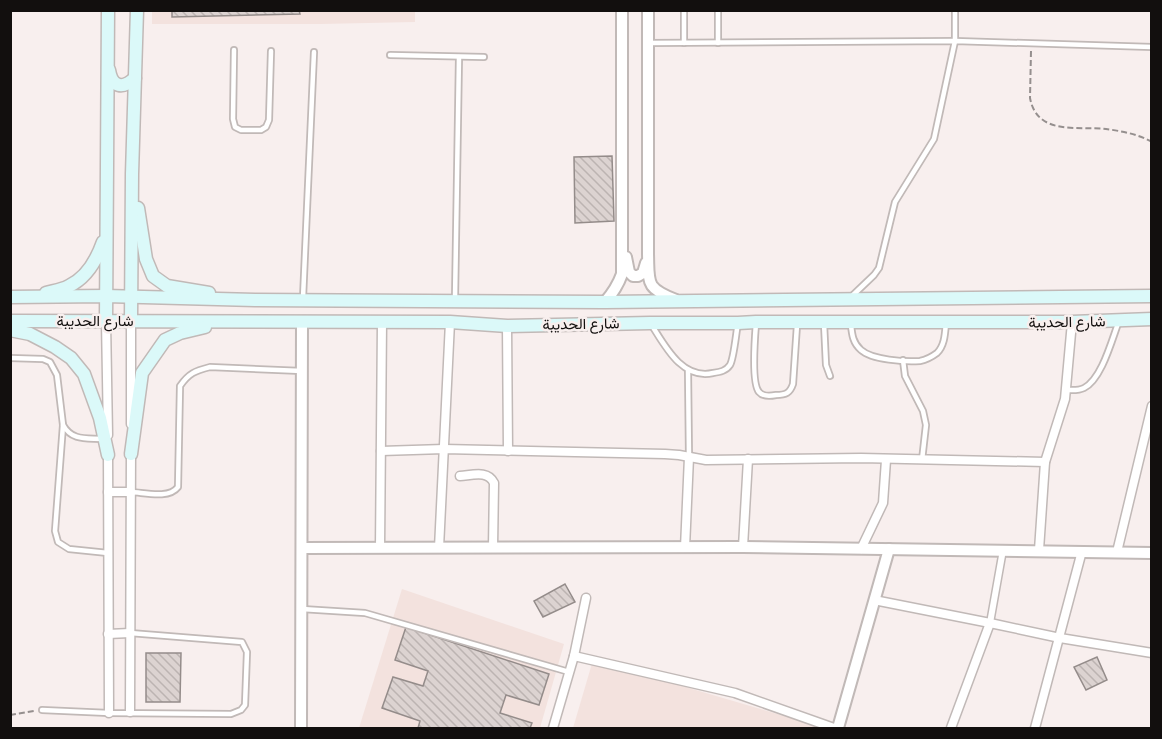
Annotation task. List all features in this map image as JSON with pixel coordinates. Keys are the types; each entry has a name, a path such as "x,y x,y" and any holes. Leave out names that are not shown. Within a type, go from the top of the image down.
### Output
{"main road":[{"path":"106,321 108,10"},
{"path":"131,321 132,174 137,10"},
{"path":"108,63 111,79 115,83 125,85 135,78"},
{"path":"132,174 146,259 153,276 167,286 255,300"},
{"path":"33,297 70,286 87,272 99,254 107,229"},
{"name":"شارع الحديبة","path":"10,297 106,296 255,300 605,302 1152,296"},
{"name":"شارع الحديبة","path":"10,321 450,322 507,326 756,322 1072,322 1152,319"},
{"path":"130,454 142,373 165,340 180,333 226,322"},
{"path":"10,330 30,334 55,346 71,358 84,374 100,418 108,455"}],"street":[{"path":"605,302 619,284 622,274 622,10"},
{"path":"648,10 650,285 661,294 679,301"},
{"path":"621,239 629,272 633,276 643,273 648,254"},
{"path":"106,321 109,713"},
{"path":"130,712 131,321"},
{"path":"301,729 302,322"},
{"path":"380,548 382,322"},
{"path":"439,548 450,322"},
{"path":"1040,550 1045,462 1066,390 1072,322"},
{"path":"507,326 508,451"},
{"path":"1117,552 1152,406"},
{"path":"381,451 444,449 665,454 706,460 861,458 1045,462"},
{"path":"685,548 689,457"},
{"path":"743,548 748,459"},
{"path":"861,549 883,503 886,460"},
{"path":"460,476 487,474 494,483 493,549"},
{"path":"108,492 131,492"},
{"path":"302,548 743,548 1152,553"},
{"path":"574,656 735,693 836,729 889,549"},
{"path":"951,729 990,623 1003,550"},
{"path":"1035,729 1082,551"},
{"path":"553,729 570,672 586,598"},
{"path":"874,600 1060,638 1152,653"},
{"path":"108,634 130,633"}],"lane":[{"path":"684,10 684,43"},
{"path":"718,10 718,43"},
{"path":"848,299 879,268 895,202 934,139 955,41 955,10"},
{"path":"648,43 955,41 1152,47"},
{"path":"234,50 233,119 235,127 241,130 261,130 266,127 269,120 271,51"},
{"path":"303,300 314,52"},
{"path":"390,55 484,57"},
{"path":"455,302 459,57"},
{"path":"1066,390 1087,387 1099,373 1119,321"},
{"path":"756,322 755,382 758,392 764,396 785,395 791,390 797,322"},
{"path":"824,322 826,365 830,376"},
{"path":"850,322 853,341 861,351 871,356 923,361 937,353 943,344 946,322"},
{"path":"650,323 674,359 688,370 709,374 724,371 730,364 738,323"},
{"path":"10,358 43,359 50,362 57,375 63,425 55,531 58,542 69,549 108,553"},
{"path":"903,360 905,376 923,411 926,425 922,460"},
{"path":"131,492 167,494 174,492 178,487 180,386 186,376 210,367 302,371"},
{"path":"688,370 689,457"},
{"path":"63,425 66,431 74,437 105,440"},
{"path":"302,609 364,612 570,672"},
{"path":"42,710 231,714 241,710 245,705 247,652 242,642 130,633"}],"path":[{"path":"1032,44 1030,98 1040,118 1061,127 1105,129 1142,136 1152,142"},
{"path":"10,716 42,710"}],"shaded area":[{"path":"415,10 415,22 152,24 152,11"},
{"path":"402,589 564,644 540,728 359,728"},
{"path":"593,660 825,728 573,728"}],"building":[{"path":"172,10 299,10 300,14 172,17"},
{"path":"612,156 614,221 575,223 574,157"},
{"path":"565,584 575,602 543,617 534,601"},
{"path":"406,627 549,674 539,705 506,695 500,713 532,723 530,728 418,728 420,721 382,708 393,677 423,686 428,671 395,660"},
{"path":"146,653 181,653 180,702 146,702"},
{"path":"1097,657 1107,680 1086,690 1074,667"}]}
